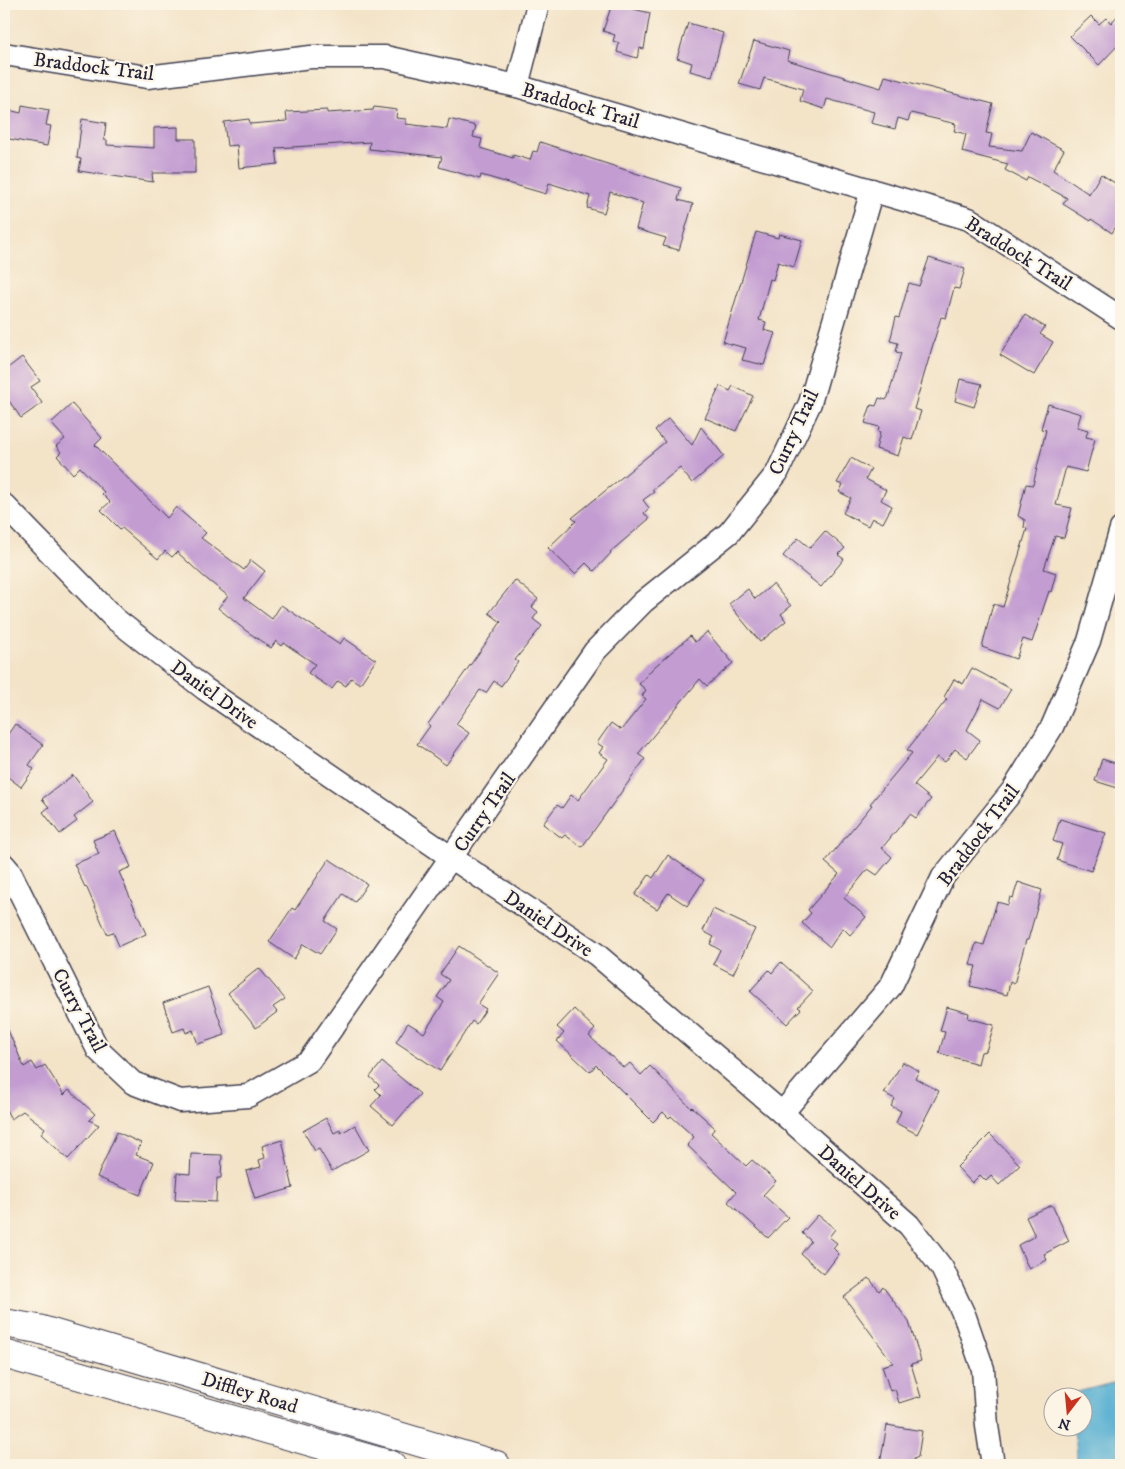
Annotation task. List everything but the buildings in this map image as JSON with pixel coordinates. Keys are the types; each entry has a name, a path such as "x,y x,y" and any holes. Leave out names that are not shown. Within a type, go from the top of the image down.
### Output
{"main road":[{"name":"Diffley Road","path":"4,1323 38,1329 496,1465"},
{"name":"Diffley Road","path":"4,1354 391,1465"}],"street":[{"path":"517,86 538,4"},
{"name":"Braddock Trail","path":"4,54 147,77 311,57 385,57 517,86 969,219 1121,318"},
{"name":"Curry Trail","path":"4,864 10,872 98,1050 133,1083 180,1101 248,1096 309,1061 595,651 643,602 729,533 778,473 810,403 872,190"},
{"name":"Daniel Drive","path":"4,505 114,620 205,689 596,954 782,1113 909,1225 942,1268 965,1317 983,1369 986,1426 994,1465"},
{"name":"Braddock Trail","path":"782,1113 891,986 943,877 1013,790 1052,727 1089,641 1121,529"},
{"name":"Daniel Drive","path":"979,1465 986,1426"}],"water":[{"path":"1116,1382 1121,1383 1121,1465 1076,1465 1075,1436 1092,1436 1092,1388"}]}
